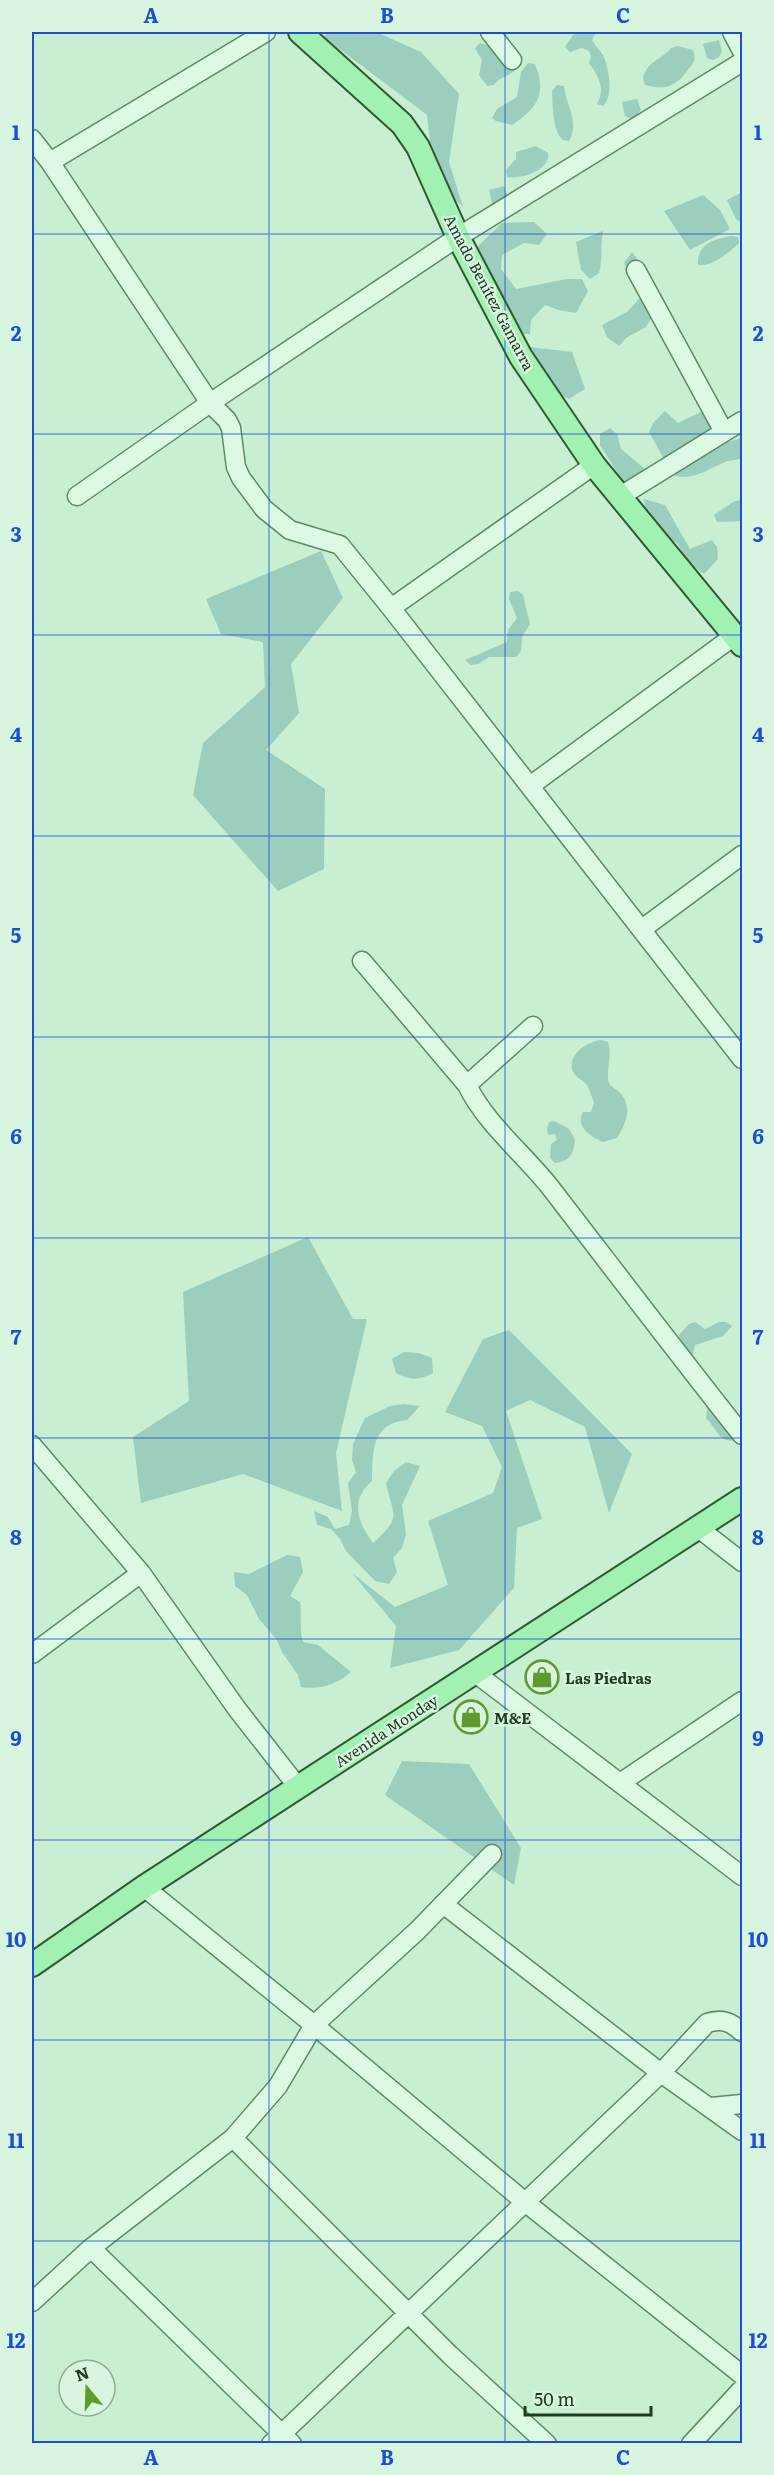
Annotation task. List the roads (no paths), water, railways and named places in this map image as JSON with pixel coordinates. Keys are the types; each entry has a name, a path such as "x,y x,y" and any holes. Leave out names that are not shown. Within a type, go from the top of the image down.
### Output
{"main road":[{"name":"Amado Benítez Gamarra","path":"300,32 402,124 418,147 458,237 521,357 594,465 738,640"},
{"name":"Avenida Monday","path":"32,1965 144,1887 742,1499"}],"street":[{"path":"50,162 266,32"},
{"path":"490,32 512,60"},
{"path":"732,32 742,51"},
{"path":"77,496 210,402 458,237 742,62"},
{"path":"32,139 50,162 210,402 227,420 231,428 236,467 264,509 290,530 340,545 742,1059"},
{"path":"636,270 724,432"},
{"path":"619,497 742,421"},
{"path":"391,608 594,465"},
{"path":"530,786 738,640"},
{"path":"642,929 742,855"},
{"path":"362,961 466,1086 475,1102 548,1185 742,1435"},
{"path":"466,1086 533,1026"},
{"path":"32,1445 141,1573 237,1709 298,1787"},
{"path":"697,1527 742,1562"},
{"path":"32,1654 141,1573"},
{"path":"474,1672 742,1876"},
{"path":"620,1783 742,1701"},
{"path":"32,2302 91,2248 233,2138 278,2086 314,2025 417,1931 492,1854"},
{"path":"144,1887 314,2025 525,2202 742,2375"},
{"path":"443,1904 662,2073 742,2131"},
{"path":"91,2248 282,2440 409,2313 662,2073 707,2023 717,2019 732,2023 742,2032"},
{"path":"711,2107 742,2104"},
{"path":"233,2138 450,2355 547,2444"},
{"path":"692,2444 742,2389"}],"place":[{"name":"Las Piedras","path":"542,1677"},
{"name":"M&E","path":"471,1717"}]}
